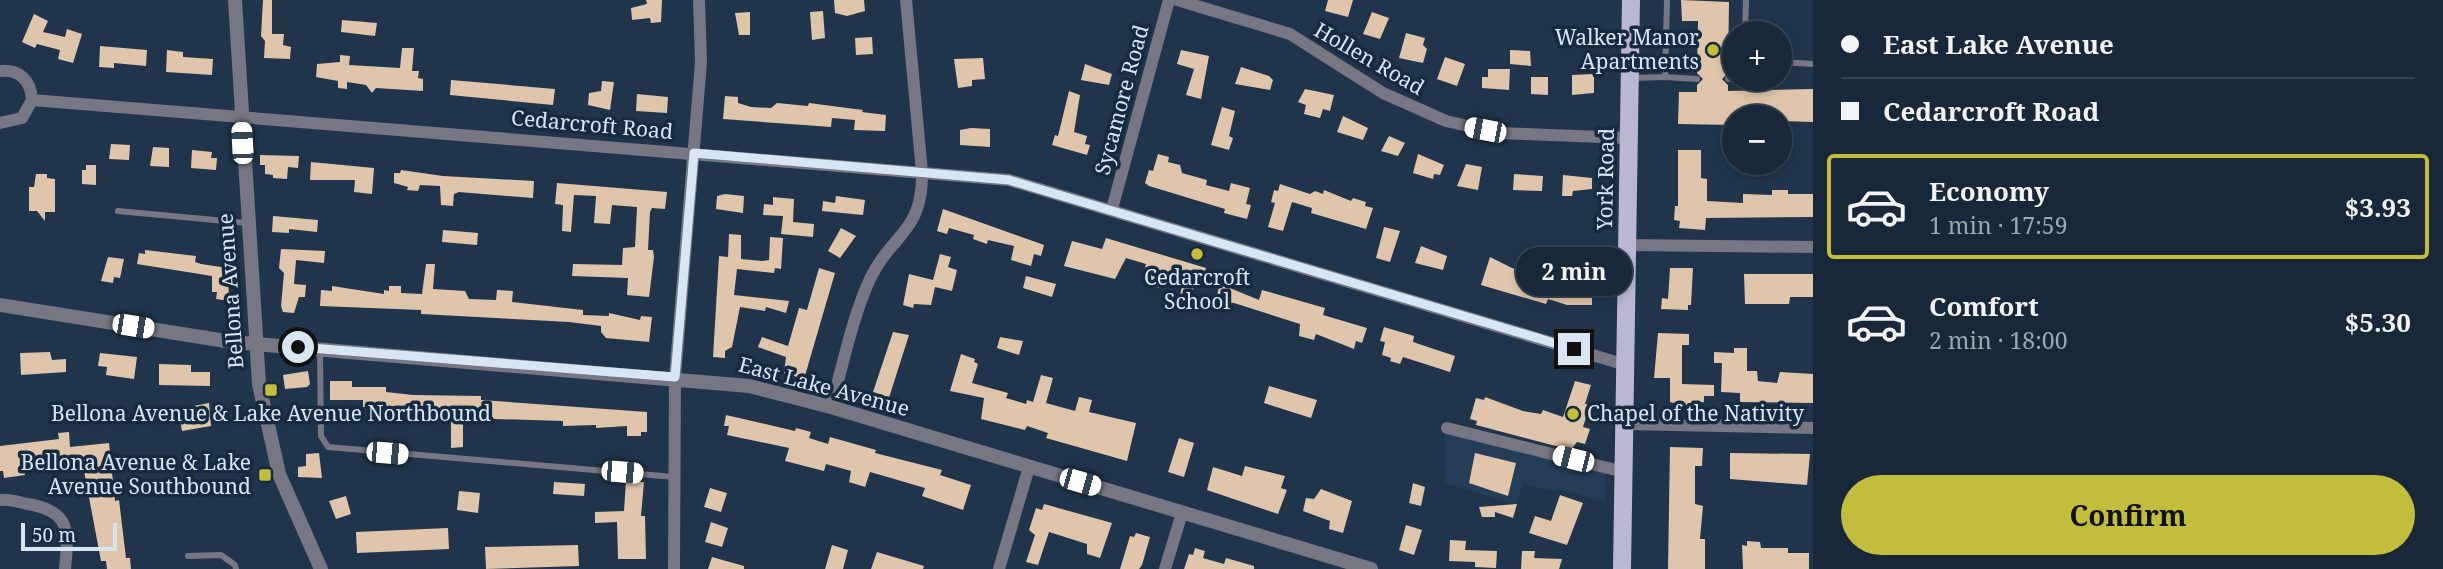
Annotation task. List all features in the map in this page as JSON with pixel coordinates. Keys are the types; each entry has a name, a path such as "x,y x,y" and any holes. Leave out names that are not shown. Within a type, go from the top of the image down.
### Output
{"main road":[{"name":"York Road","path":"1622,569 1632,0"}],"street":[{"name":"Bellona Avenue","path":"235,0 259,384 276,465 290,505 321,569"},
{"path":"674,569 675,377 701,62 699,0"},
{"path":"831,407 871,278 912,225 918,211 922,172 906,0"},
{"name":"Sycamore Road","path":"1112,209 1169,0"},
{"name":"Hollen Road","path":"1177,0 1290,34 1383,93 1446,121 1508,134 1629,138"},
{"path":"0,71 13,71 22,76 29,83 32,100 22,118 14,122 0,123"},
{"name":"Cedarcroft Road","path":"32,100 1009,180 1626,365"},
{"path":"1628,244 1813,247"},
{"name":"East Lake Avenue","path":"0,305 255,343 675,377 749,386 831,407 1182,513 1343,565 1371,569"},
{"path":"1625,424 1813,428"},
{"path":"1447,428 1624,472"},
{"path":"999,569 1029,467"},
{"path":"0,500 48,507 57,512 65,530 65,569"},
{"path":"1165,569 1182,513"}],"lane":[{"path":"1665,78 1667,0"},
{"path":"1745,21 1746,0"},
{"path":"1792,63 1813,64"},
{"path":"1630,78 1697,79"},
{"path":"118,211 247,223"},
{"path":"320,349 321,436 328,447 674,477"},
{"path":"188,556 221,555 235,565 236,569"}],"shaded area":[{"path":"1445,428 1605,468 1605,502 1562,490 1553,491 1523,484 1516,505 1445,483"}],"building":[{"path":"263,0 272,0 272,34 284,34 283,45 291,47 290,59 264,58 265,41 261,36"},
{"path":"646,0 662,0 661,22 651,23 650,18 632,20 631,8 647,4"},
{"path":"834,0 864,0 865,11 847,16 835,13"},
{"path":"1328,0 1353,0 1348,17 1325,11"},
{"name":"Walker Manor Apartments","path":"1681,0 1729,2 1729,21 1722,21 1722,91 1813,89 1813,122 1792,121 1792,105 1722,105 1722,125 1678,124 1679,92 1697,92 1697,85 1703,79 1697,73 1698,21 1682,21"},
{"path":"823,11 825,38 812,40 810,12"},
{"path":"750,12 750,35 739,35 735,13"},
{"path":"1372,12 1389,18 1380,39 1363,34"},
{"path":"34,14 48,21 43,32 65,37 67,29 82,34 73,63 58,59 60,50 37,44 35,48 22,42"},
{"path":"342,20 377,23 375,36 341,32"},
{"path":"1406,33 1425,38 1423,45 1427,49 1423,63 1399,58"},
{"path":"872,37 873,54 856,55 855,38"},
{"path":"100,46 147,50 146,66 114,63 114,68 99,67"},
{"path":"402,48 414,48 412,71 419,71 418,78 423,79 423,91 376,88 372,93 366,85 347,82 347,89 338,88 338,81 316,77 317,64 340,62 340,55 350,56 349,65 400,68"},
{"path":"167,50 183,52 183,57 213,59 212,75 166,72"},
{"path":"1181,50 1209,56 1201,99 1186,95 1194,69 1177,64"},
{"path":"1510,50 1530,51 1531,66 1510,64"},
{"path":"1445,57 1465,64 1457,86 1437,79"},
{"path":"983,58 985,79 972,80 972,86 958,88 954,59"},
{"path":"1085,64 1112,74 1109,85 1081,80"},
{"path":"1241,67 1269,76 1273,80 1270,90 1235,84"},
{"path":"1488,69 1510,69 1509,90 1482,88 1482,77 1488,77"},
{"path":"1594,74 1594,93 1572,95 1572,75"},
{"path":"1531,77 1548,77 1548,95 1531,94"},
{"path":"451,80 555,89 553,105 450,95"},
{"path":"602,81 614,82 610,110 588,105 589,93 601,91"},
{"path":"1305,89 1334,95 1330,111 1323,109 1320,118 1304,114 1306,105 1298,102"},
{"path":"1069,91 1080,95 1074,132 1087,136 1085,144 1090,145 1087,155 1052,145 1055,135 1058,136"},
{"path":"637,94 668,97 667,113 636,111"},
{"path":"725,96 738,97 738,103 751,107 771,108 777,103 808,106 809,103 886,115 885,131 854,130 855,120 832,118 831,127 723,119"},
{"path":"1222,107 1235,111 1229,136 1233,138 1229,150 1211,145"},
{"path":"1343,116 1368,128 1363,140 1337,132"},
{"path":"990,129 990,147 960,145 960,130"},
{"path":"1389,136 1405,143 1398,156 1381,151"},
{"path":"111,144 130,145 129,160 109,159"},
{"path":"153,147 169,148 169,167 150,166"},
{"path":"192,150 212,152 211,158 217,158 216,170 191,168"},
{"path":"1678,150 1701,150 1701,178 1707,179 1707,201 1743,203 1743,194 1772,195 1772,190 1788,190 1788,194 1813,194 1813,217 1706,218 1705,230 1679,228 1680,221 1674,220 1675,206 1678,206"},
{"path":"1158,154 1169,157 1168,162 1180,165 1182,173 1207,180 1206,185 1229,191 1231,183 1250,188 1246,204 1251,205 1247,219 1224,213 1225,209 1149,186 1145,183 1149,170 1153,171"},
{"path":"1418,154 1444,165 1440,175 1434,174 1433,179 1413,173"},
{"path":"260,155 299,156 298,168 288,167 287,179 273,178 273,175 265,174 265,165 260,165"},
{"path":"311,162 374,168 372,194 354,192 355,180 310,180"},
{"path":"1466,164 1482,167 1478,190 1457,186"},
{"path":"86,165 96,165 96,185 82,184 82,170 86,170"},
{"path":"401,170 443,176 534,181 533,198 459,192 454,194 453,206 441,205 440,186 420,185 418,191 407,190 408,187 394,183 394,173 400,173"},
{"path":"36,174 47,174 47,178 55,179 55,212 45,212 45,221 37,211 29,211 29,187 34,187"},
{"path":"1514,174 1543,176 1542,191 1513,190"},
{"path":"1563,175 1592,178 1592,189 1573,191 1572,196 1562,196"},
{"path":"557,183 667,192 665,209 652,208 650,212 648,250 653,250 654,257 649,297 627,295 628,278 572,276 573,264 622,265 623,248 635,247 637,207 612,205 610,224 594,223 596,196 574,195 571,232 562,231 563,205 555,204"},
{"path":"1280,184 1310,194 1315,191 1323,194 1324,190 1351,201 1353,198 1366,202 1365,206 1373,208 1366,229 1311,213 1312,208 1292,202 1283,231 1268,227 1275,203 1271,202 1274,190 1278,191"},
{"path":"717,196 744,196 743,213 716,209"},
{"path":"836,196 865,200 863,215 822,211 823,201 835,203"},
{"path":"773,197 794,199 793,222 814,224 813,237 781,234 783,216 763,215 764,204 773,205"},
{"path":"943,209 1044,245 1041,256 1034,254 1031,266 1011,260 1014,246 988,240 987,244 973,239 974,235 949,228 947,234 937,231"},
{"path":"273,216 318,220 317,232 289,229 289,233 272,232"},
{"path":"1384,227 1400,231 1390,262 1376,258"},
{"path":"841,228 856,236 840,258 828,251"},
{"path":"443,230 478,233 477,245 442,242"},
{"path":"729,234 741,235 741,259 762,261 769,260 770,237 783,238 781,269 775,268 774,273 737,269 734,295 789,301 786,313 766,307 765,311 740,307 732,347 725,351 725,358 713,357 719,256 728,257"},
{"path":"1106,238 1206,268 1201,286 1195,284 1190,299 1180,295 1184,278 1165,272 1160,288 1147,284 1149,278 1143,276 1146,264 1126,258 1115,279 1064,266 1072,241 1102,249"},
{"path":"1421,246 1447,256 1443,270 1415,263"},
{"path":"281,249 325,251 324,263 296,260 294,284 306,285 305,297 299,297 294,313 283,312 281,306 284,273 279,268"},
{"path":"145,250 196,256 195,262 228,268 229,301 216,299 217,292 212,292 212,276 137,264 139,253 145,254"},
{"path":"940,254 951,257 948,267 957,270 952,291 935,287 931,305 914,304 913,308 903,305 909,274 933,280"},
{"path":"108,257 124,259 120,278 114,277 113,283 101,281"},
{"path":"1490,257 1512,268 1560,281 1592,281 1592,305 1567,305 1548,299 1546,304 1481,285"},
{"path":"426,264 435,264 433,289 465,291 469,299 496,300 497,290 513,291 512,302 583,310 583,315 609,316 609,313 640,320 641,316 652,317 649,342 606,338 601,332 601,326 569,322 421,314 421,310 320,306 321,290 332,291 332,286 384,294 384,290 389,291 389,286 401,286 401,293 422,294"},
{"path":"819,268 835,273 804,379 784,373 786,357 758,347 762,337 788,346 799,308 807,310"},
{"path":"1670,268 1693,268 1691,305 1688,305 1688,310 1661,309 1662,298 1668,299"},
{"path":"1744,274 1813,274 1813,297 1790,297 1789,304 1745,304"},
{"path":"1026,276 1056,284 1052,297 1023,288"},
{"path":"1220,284 1259,300 1262,290 1325,308 1323,315 1367,328 1362,343 1356,341 1354,349 1316,334 1314,340 1299,336 1300,324 1234,303 1215,302"},
{"path":"1384,327 1414,336 1413,342 1455,356 1450,372 1403,357 1400,364 1390,361 1391,358 1382,355 1385,342 1380,341"},
{"path":"893,332 909,335 887,404 874,399 876,393 873,392"},
{"path":"1658,333 1689,334 1689,345 1682,345 1682,384 1714,385 1714,396 1704,396 1704,402 1694,403 1694,408 1670,402 1670,378 1654,378"},
{"path":"1000,337 1023,341 1019,355 997,348"},
{"path":"1734,348 1747,348 1747,371 1757,371 1758,381 1777,383 1780,372 1813,374 1813,403 1740,402 1740,393 1721,392 1722,363 1714,363 1714,352 1734,353"},
{"path":"50,352 52,360 66,359 66,372 21,375 20,353"},
{"path":"100,353 137,357 134,379 106,375 107,367 98,366"},
{"path":"961,354 975,359 974,362 978,364 972,383 1008,393 1006,398 1026,404 1027,400 1033,402 1041,375 1053,378 1046,403 1075,411 1079,397 1092,400 1089,412 1136,423 1127,461 1046,438 1048,433 1027,426 1025,430 981,419 984,398 950,391"},
{"path":"159,364 191,365 191,372 210,372 210,386 159,385"},
{"path":"308,371 310,384 307,387 285,389 283,375"},
{"path":"330,381 352,381 352,387 386,387 386,392 413,395 481,396 481,400 647,412 647,432 641,432 641,436 627,436 627,426 596,428 596,425 563,426 563,421 463,418 463,447 451,448 451,421 436,421 436,414 430,414 430,411 399,412 397,406 363,407 363,400 330,400"},
{"path":"1575,381 1591,385 1585,404 1590,405 1583,427 1590,429 1585,444 1577,442 1571,450 1476,425 1477,421 1470,419 1476,398 1484,400 1485,397 1523,411 1541,414 1543,410 1563,417"},
{"path":"1269,386 1317,400 1311,418 1264,403"},
{"path":"209,403 211,426 182,431 178,409"},
{"path":"726,415 795,431 796,428 811,432 809,438 828,444 830,437 876,450 875,453 942,470 940,475 971,485 963,510 922,496 925,488 870,472 865,487 849,482 851,471 826,464 824,471 785,461 789,448 727,435 729,426 724,426"},
{"path":"69,432 70,447 109,443 115,501 119,500 126,558 130,558 131,569 107,569 106,561 101,561 82,460 24,469 25,475 4,478 3,471 0,471 0,446 59,439 58,433"},
{"path":"1179,438 1194,443 1184,477 1168,472"},
{"path":"1670,447 1703,448 1702,466 1695,466 1695,504 1703,506 1700,539 1705,539 1705,569 1668,569"},
{"path":"319,453 322,478 298,477 298,467 306,466 306,454"},
{"path":"1475,453 1516,463 1508,496 1469,483"},
{"path":"1730,453 1810,454 1807,485 1730,479"},
{"path":"1245,466 1285,476 1281,488 1287,490 1278,514 1207,490 1213,467 1242,476"},
{"path":"626,481 644,482 641,516 645,516 646,559 618,559 617,522 595,523 595,512 624,511"},
{"path":"554,482 585,484 584,496 553,494"},
{"path":"1413,483 1425,487 1421,506 1409,503"},
{"path":"710,488 727,493 721,512 704,507"},
{"path":"1321,489 1352,501 1343,533 1329,529 1330,521 1303,511 1306,498 1314,499"},
{"path":"459,491 480,493 478,513 457,510"},
{"path":"1560,495 1583,503 1567,545 1529,533 1535,516 1551,521"},
{"path":"346,496 351,514 336,519 329,501"},
{"path":"1044,504 1112,523 1100,558 1087,554 1087,544 1049,532 1038,565 1026,562 1035,535 1029,530 1036,508 1042,510"},
{"path":"1517,504 1513,518 1495,512 1495,517 1482,517 1479,507"},
{"path":"711,522 728,528 722,547 705,542"},
{"path":"1406,525 1422,530 1414,555 1399,550"},
{"path":"448,528 449,549 357,553 356,532"},
{"path":"1136,533 1150,537 1142,565 1139,569 1120,569 1130,536 1134,537"},
{"path":"1450,540 1466,541 1465,550 1497,551 1496,568 1475,567 1475,562 1449,561"},
{"path":"1747,541 1760,542 1761,548 1788,548 1788,553 1809,553 1809,569 1743,569 1742,545 1747,546"},
{"path":"578,545 579,566 486,569 485,547"},
{"path":"832,545 848,550 843,569 825,569"},
{"path":"1195,548 1205,551 1203,558 1224,564 1226,558 1254,566 1254,569 1184,569 1189,554 1193,555"},
{"path":"1522,551 1535,551 1534,558 1562,559 1559,569 1521,569"},
{"path":"877,552 924,566 923,569 871,569"},
{"path":"712,557 744,566 744,569 708,569"}],"place":[{"name":"Walker Manor Apartments","path":"1713,50"},
{"name":"Cedarcroft School","path":"1197,254"},
{"name":"Bellona Avenue & Lake Avenue Northbound","path":"271,390"},
{"name":"Chapel of the Nativity","path":"1573,414"},
{"name":"Bellona Avenue & Lake Avenue Southbound","path":"265,475"}],"route":[{"path":"298,347 675,377 694,153 1009,180 1574,349"}]}
